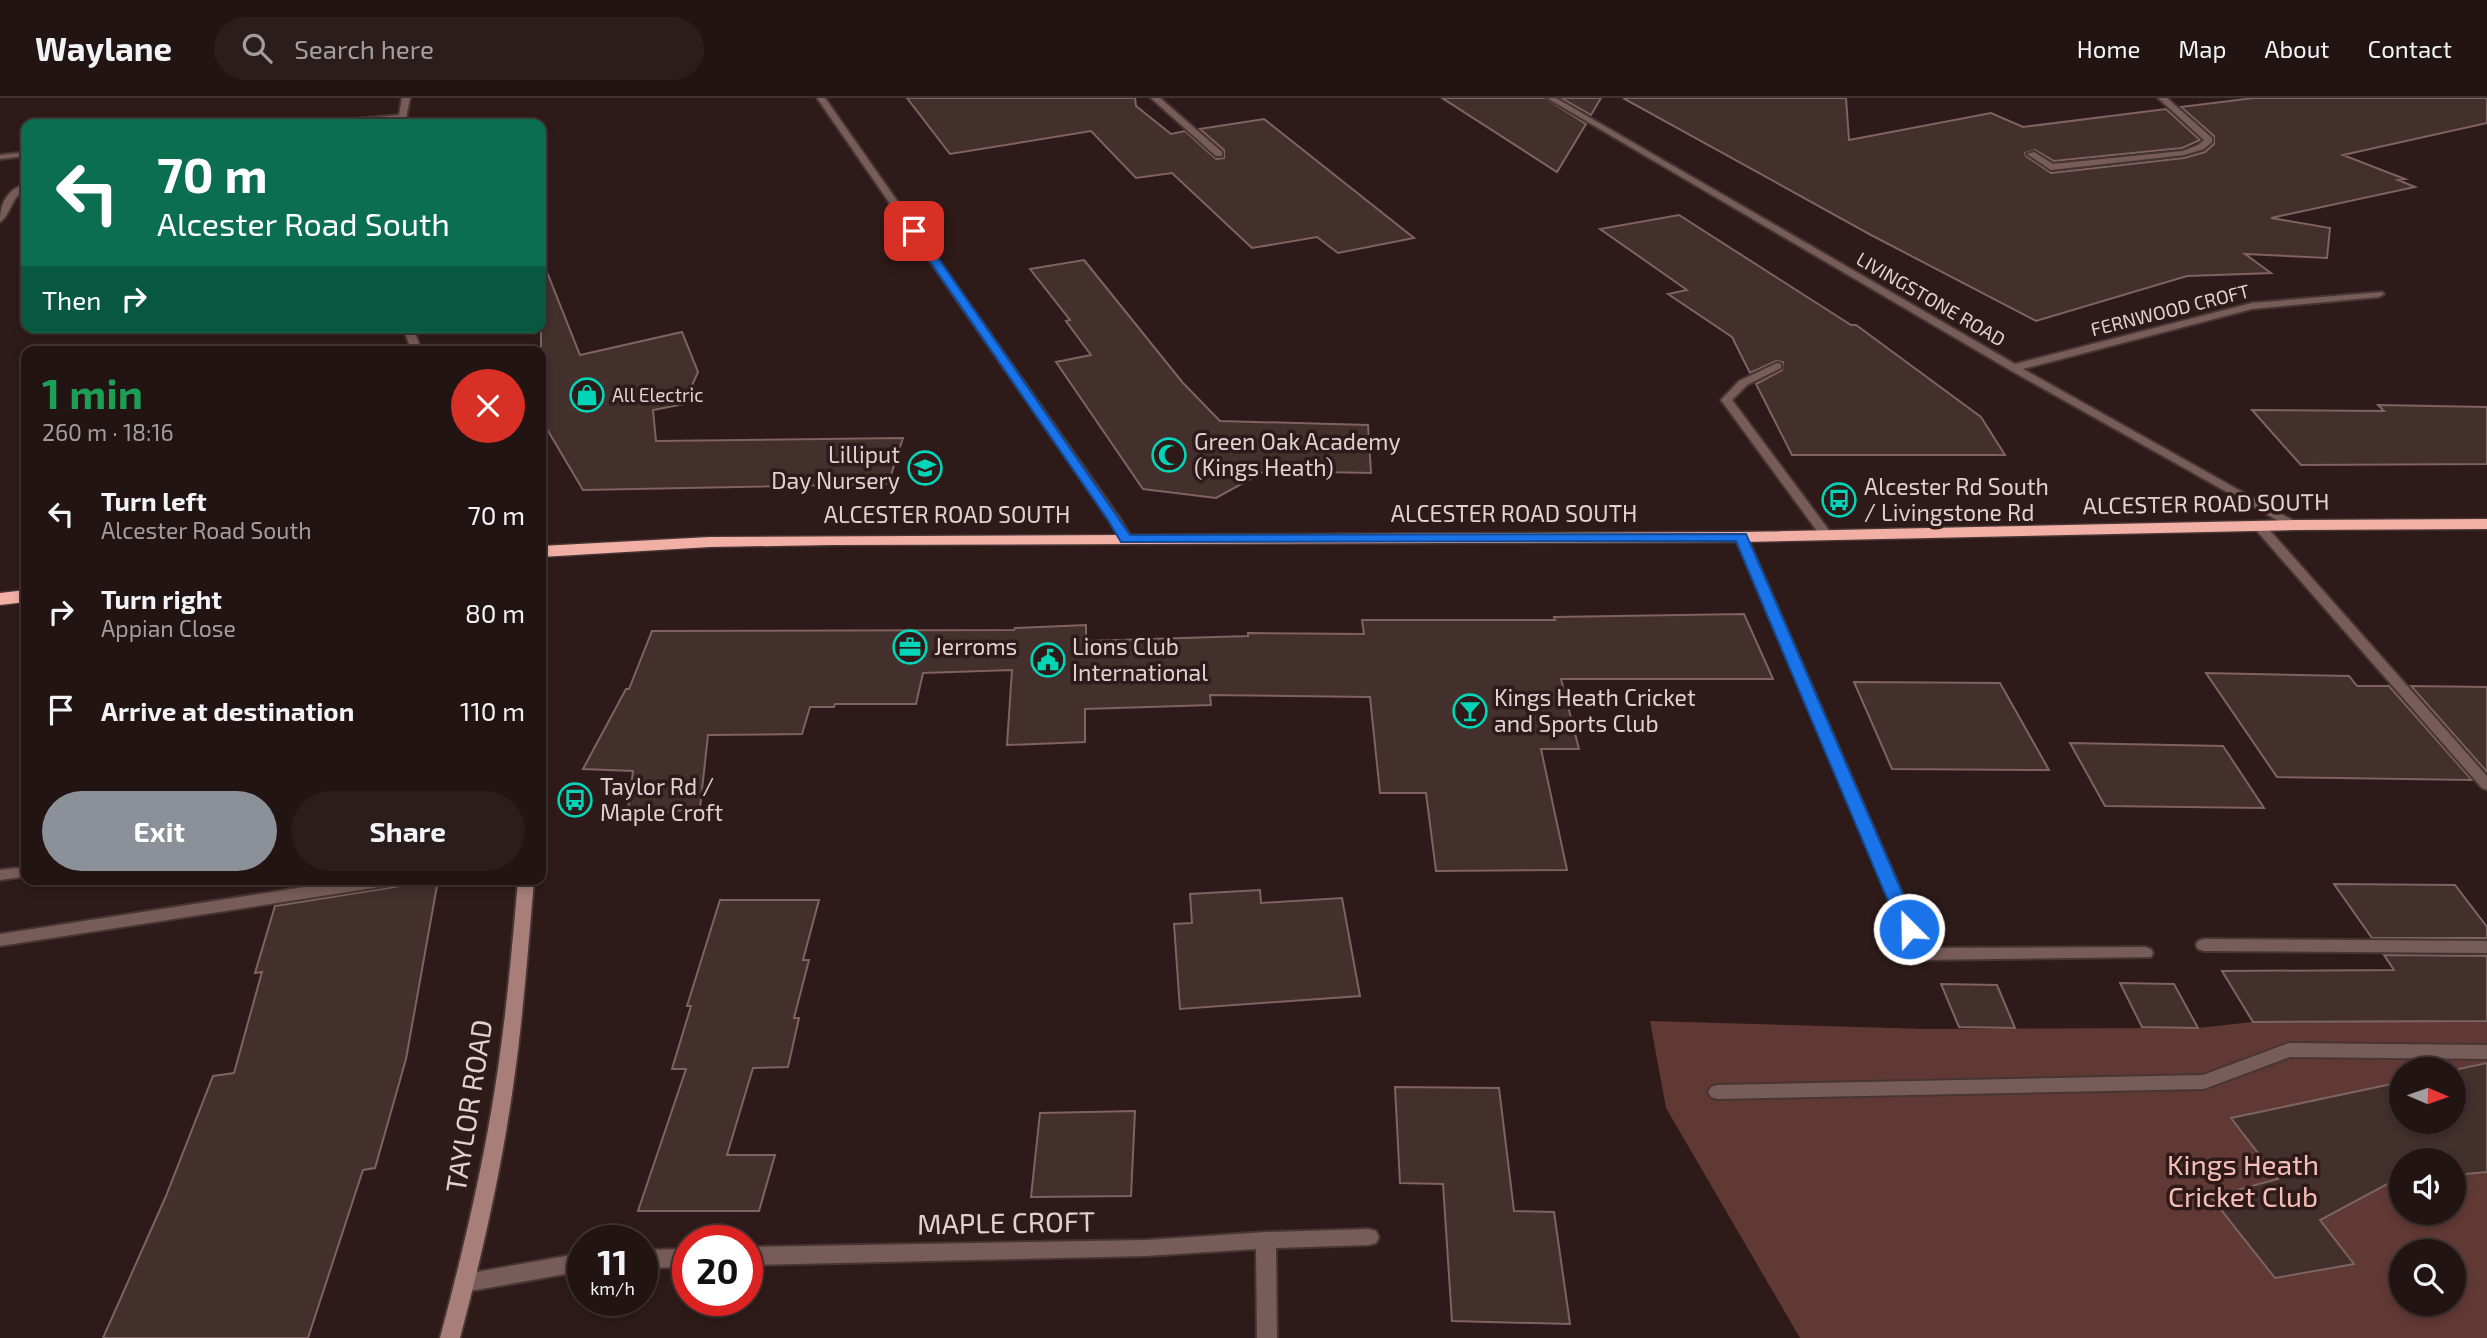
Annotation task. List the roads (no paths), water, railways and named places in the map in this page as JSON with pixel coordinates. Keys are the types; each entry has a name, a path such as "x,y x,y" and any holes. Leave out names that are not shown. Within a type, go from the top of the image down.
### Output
{"highway":[{"name":"ALCESTER ROAD SOUTH","path":"546,552 710,542 1741,537 2295,525 2487,524"},
{"path":"0,599 21,597"}],"street":[{"path":"401,119 406,98"},
{"path":"821,98 1126,539"},
{"path":"1154,98 1219,155"},
{"name":"LIVINGSTONE ROAD","path":"1551,98 2014,368 2295,525"},
{"path":"2031,154 2051,167 2184,153 2202,147 2209,140 2162,98"},
{"path":"0,157 21,155"},
{"path":"0,219 13,193 21,189"},
{"name":"FERNWOOD CROFT","path":"2014,368 2252,306 2379,294"},
{"path":"1777,366 1743,383 1726,400 1826,536"},
{"path":"2260,527 2487,785"},
{"path":"1741,537 1920,954 2145,953"},
{"path":"0,940 354,885"},
{"name":"TAYLOR ROAD","path":"450,1338 465,1283 500,1114 517,981 526,885"},
{"path":"2204,946 2487,947"},
{"path":"1717,1092 2204,1082 2288,1050 2487,1052"},
{"name":"MAPLE CROFT","path":"763,1256 1146,1248 1369,1237"},
{"path":"1266,1240 1266,1338"},
{"path":"465,1283 567,1265"}],"place":[{"name":"All Electric","path":"587,395"},
{"name":"Green Oak Academy (Kings Heath)","path":"1169,455"},
{"name":"Lilliput Day Nursery","path":"925,468"},
{"name":"Alcester Rd South / Livingstone Rd","path":"1839,500"},
{"name":"Jerroms","path":"910,647"},
{"name":"Lions Club International","path":"1048,660"},
{"name":"Kings Heath Cricket and Sports Club","path":"1470,711"},
{"name":"Taylor Rd / Maple Croft","path":"575,800"}],"park label":[{"name":"Kings Heath Cricket Club","path":"2243,1181"}]}
